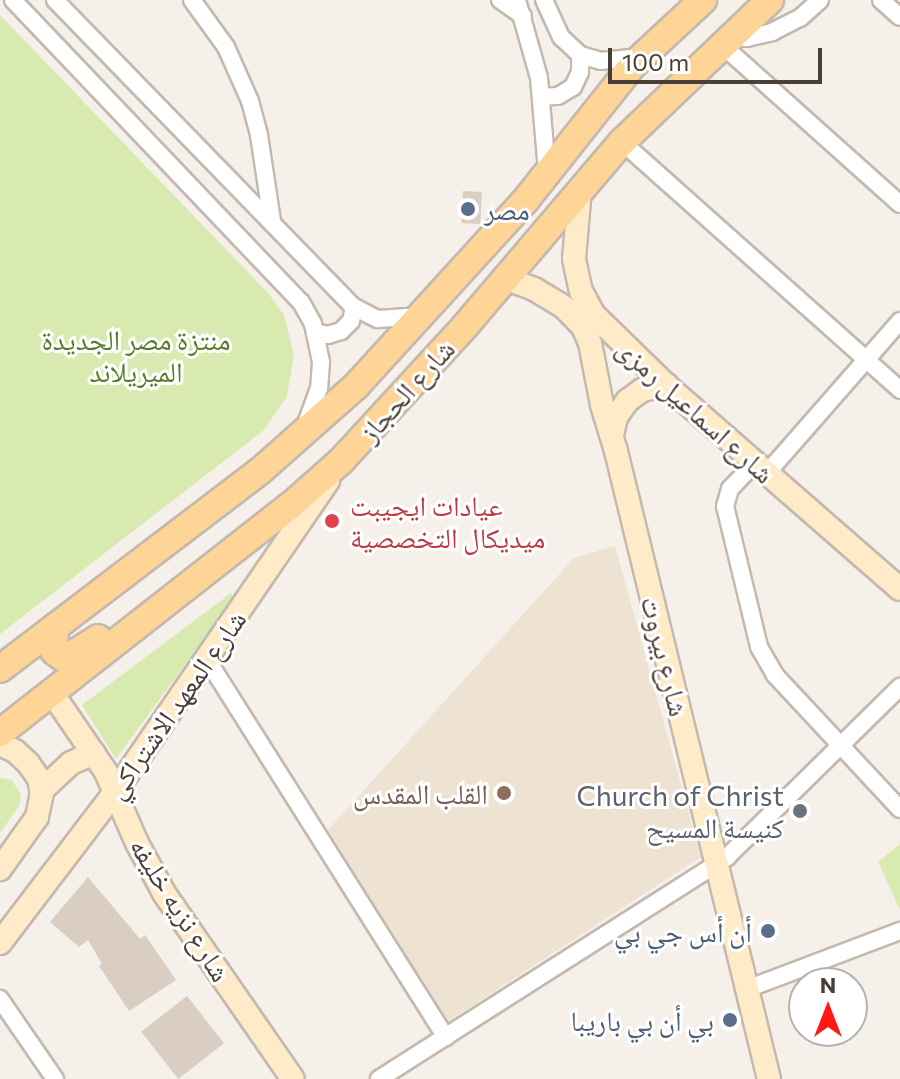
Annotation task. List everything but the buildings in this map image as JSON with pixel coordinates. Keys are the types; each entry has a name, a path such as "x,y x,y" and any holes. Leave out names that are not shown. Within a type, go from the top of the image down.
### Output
{"main road":[{"name":"شارع الحجاز","path":"0,669 260,471 356,386 427,313 548,176 577,134 642,57 703,0"},
{"name":"شارع الحجاز","path":"0,733 145,622 290,506 342,460 385,416 622,142 770,0"},
{"path":"55,627 54,651 67,658 105,634 145,622"}],"street":[{"path":"13,0 286,282 301,302 316,332 321,362 319,388 301,436"},
{"path":"55,0 354,307 369,316 391,320 427,313"},
{"path":"192,0 220,36 246,89 259,135 272,223"},
{"path":"500,0 523,16"},
{"path":"517,0 542,97 548,176"},
{"path":"544,0 561,37 580,55 601,61 642,57"},
{"path":"726,40 772,32 800,18 820,0"},
{"path":"881,0 900,17"},
{"path":"726,40 900,204"},
{"path":"542,97 558,96 573,87 580,72 580,55"},
{"path":"622,142 900,390"},
{"name":"شارع اسماعيل رمزى","path":"580,189 574,259 585,300 610,334 900,589"},
{"name":"شارع بيروت","path":"504,278 545,294 564,307 583,327 594,359 747,989 763,1077"},
{"path":"316,332 328,335 341,331 351,321 354,307"},
{"path":"900,321 761,468 730,489 725,506 757,639 775,675 900,809"},
{"path":"612,435 616,417 627,401 642,390 666,385"},
{"name":"شارع المعهد الاشتراكي","path":"0,943 115,792 208,661 342,460"},
{"path":"208,661 446,1037"},
{"path":"379,1079 717,865 747,840 900,687"},
{"name":"شارع نزيه خليفه","path":"52,693 94,753 164,893 293,1079"},
{"path":"0,744 15,751 28,763 41,791 37,817 0,869"},
{"path":"41,791 71,763 94,753"},
{"path":"747,989 900,931"},
{"path":"0,999 55,1079"}],"shaded area":[{"path":"615,546 701,857 447,1022 328,830 574,558"}],"green space":[{"name":"منتزة مصر الجديدة الميريلاند","path":"0,15 268,293 284,315 294,355 287,396 264,430 0,634"},
{"path":"231,593 234,597 116,759 82,705"},
{"path":"0,778 12,780 21,795 19,806 0,833"},
{"path":"900,844 900,910 878,862"}],"place":[{"name":"مصر","path":"468,209"},
{"name":"عيادات ايجيبت ميديكال التخصصية","path":"332,521"},
{"name":"القلب المقدس","path":"504,793"},
{"name":"Church of Christ كنيسة المسيح","path":"800,811"},
{"name":"أن أس جي بي","path":"768,931"},
{"name":"بي أن بي باريبا","path":"730,1020"}]}
